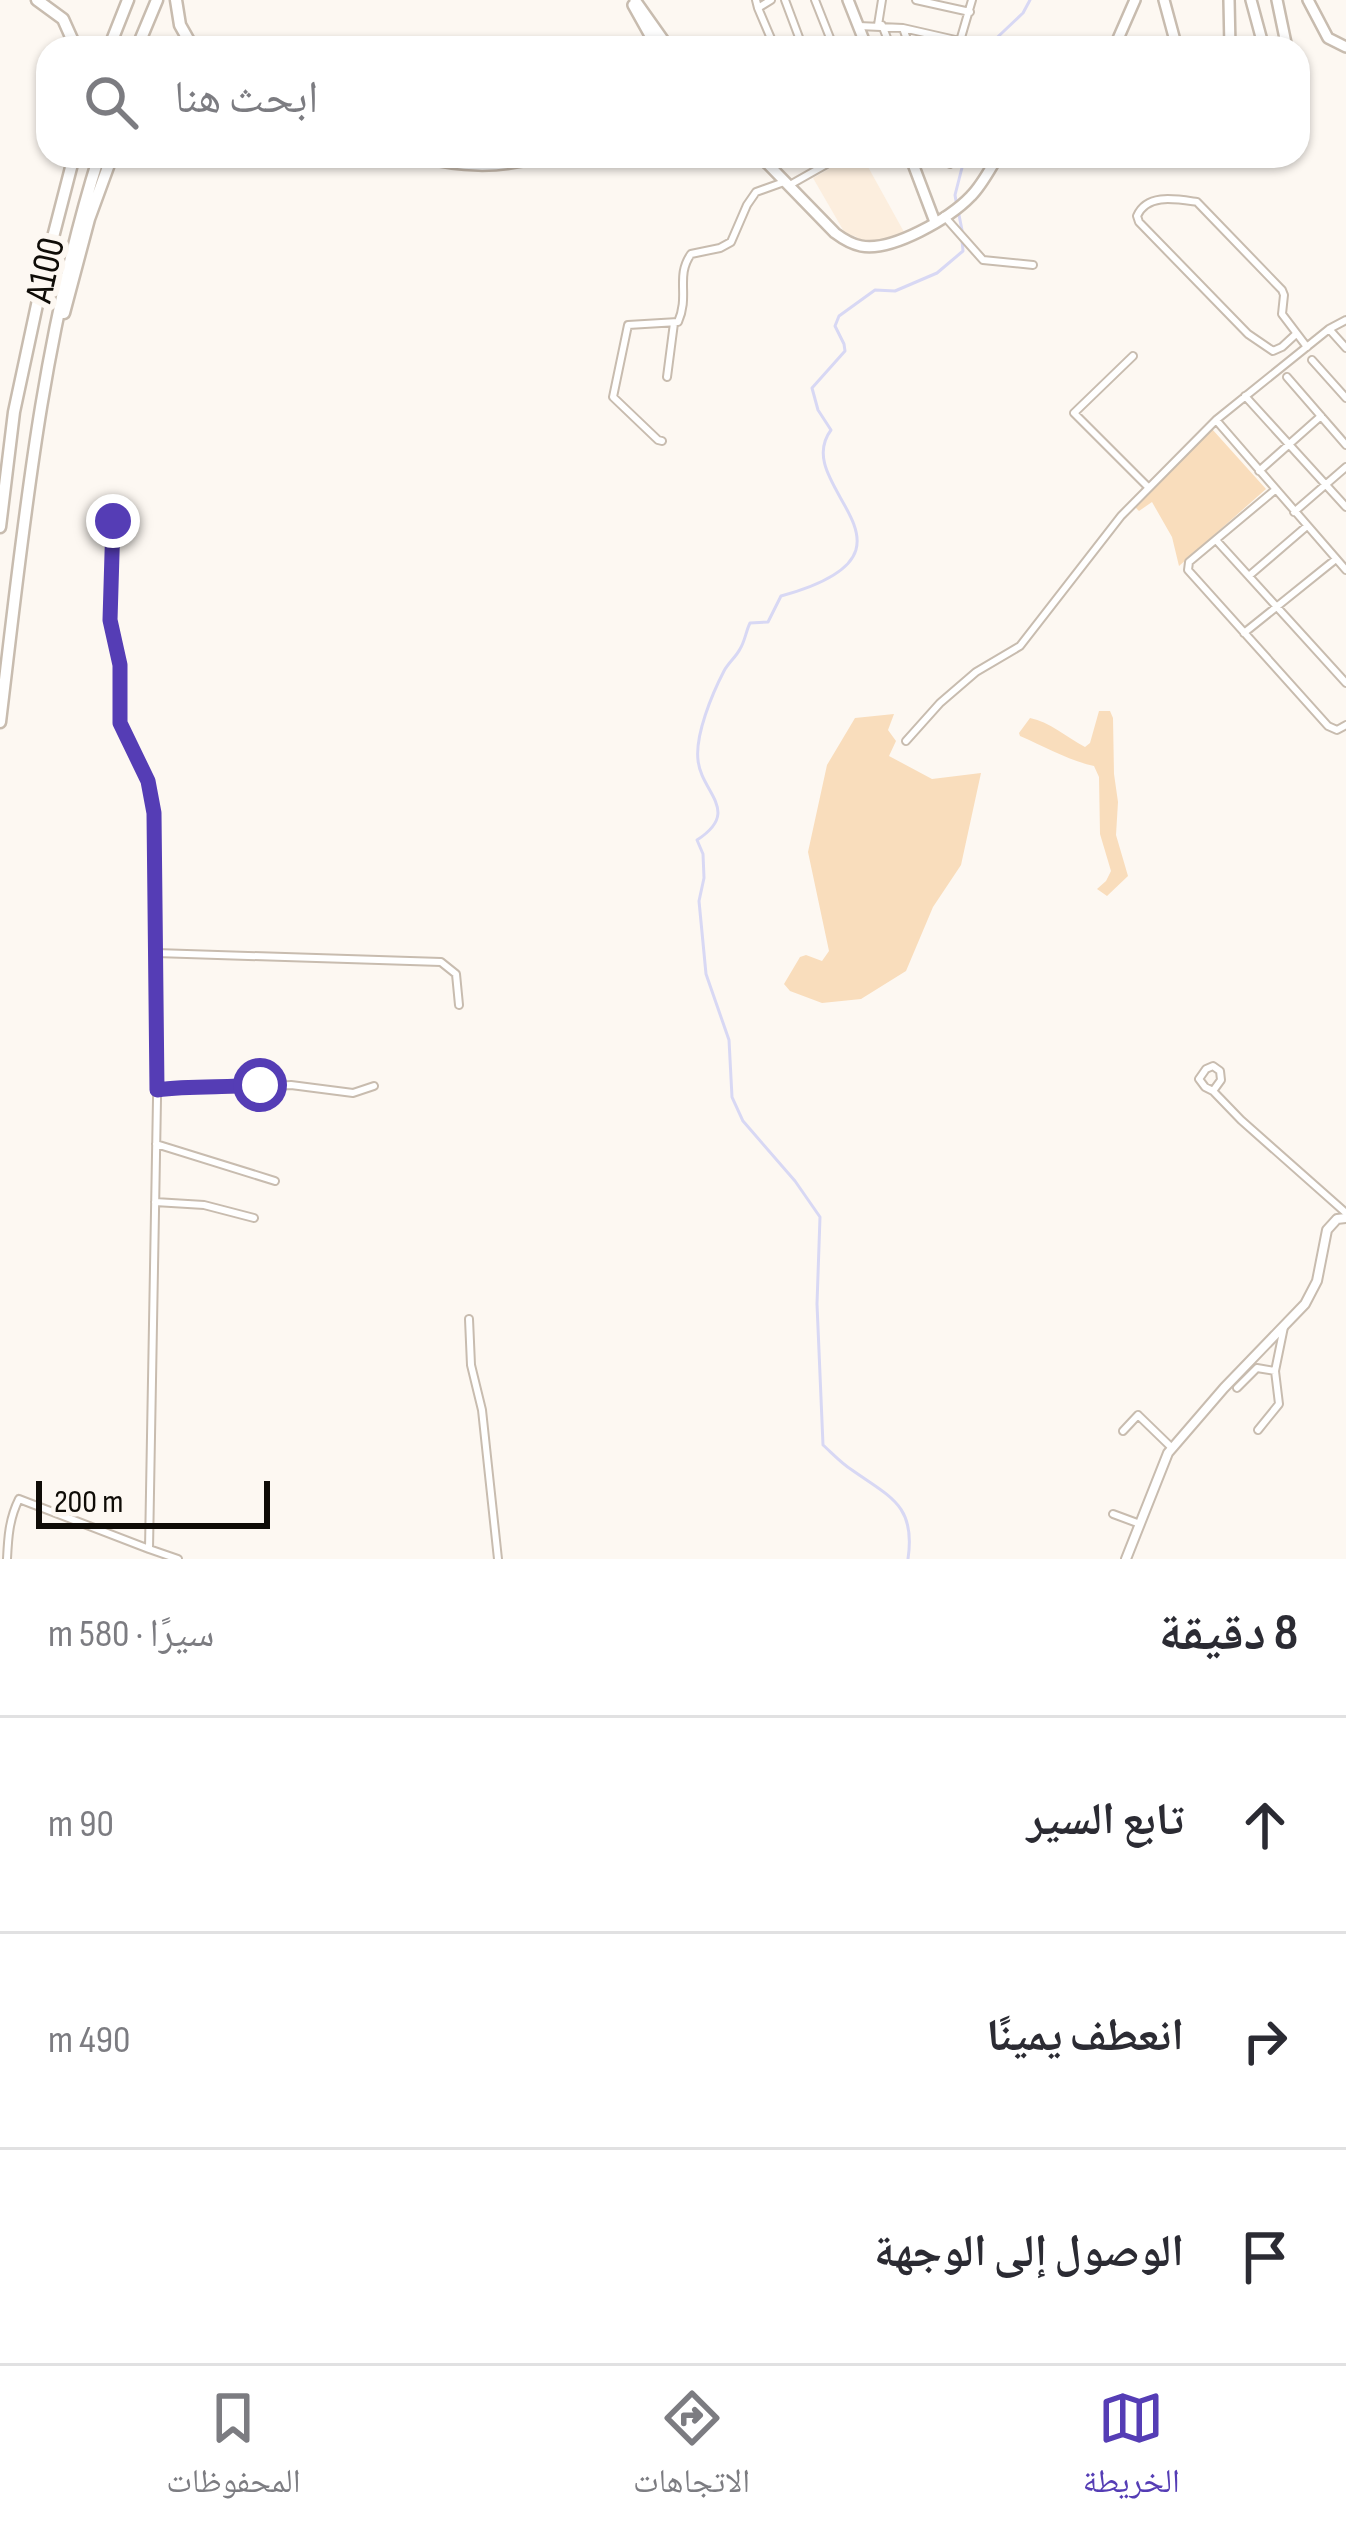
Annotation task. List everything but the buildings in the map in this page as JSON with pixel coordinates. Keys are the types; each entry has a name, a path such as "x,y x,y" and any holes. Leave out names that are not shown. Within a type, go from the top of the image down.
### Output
{"highway":[{"path":"38,0 63,19 71,36"},
{"path":"114,36 128,0"},
{"path":"142,36 157,0"},
{"path":"176,0 186,36"},
{"path":"0,527 28,325 67,168"},
{"name":"A100","path":"0,722 39,409 61,292 96,168"},
{"path":"31,469 76,264 108,168"}],"main road":[{"path":"633,0 650,36"},
{"path":"633,0 660,36"},
{"path":"848,0 862,36"},
{"path":"1120,36 1136,0"},
{"path":"1164,0 1174,36"},
{"path":"1229,0 1230,36"},
{"path":"1251,0 1261,36"},
{"path":"1276,0 1284,36"},
{"path":"1308,0 1328,38 1346,47"},
{"path":"771,168 835,233 863,247 888,244 946,218 970,197 990,168"},
{"path":"917,168 946,218"}],"street":[{"path":"771,0 757,4 771,36"},
{"path":"785,0 798,36"},
{"path":"815,0 829,36"},
{"path":"882,0 880,25 885,36"},
{"path":"916,0 970,12"},
{"path":"962,36 972,0"},
{"path":"858,26 880,25 936,36"},
{"path":"903,28 906,36"},
{"path":"662,441 613,397 628,325 677,322 685,307 684,264 691,254 731,242 756,192 817,168"},
{"path":"1296,334 1273,351 1248,334 1139,222 1141,207 1154,200 1198,202 1282,290 1282,314 1306,347"},
{"path":"946,218 983,260 1033,265"},
{"path":"906,741 976,671 1020,646 1121,517 1216,420 1346,320"},
{"path":"668,377 674,322"},
{"path":"1329,329 1346,348"},
{"path":"1133,356 1074,413 1148,487"},
{"path":"1312,360 1346,398"},
{"path":"1287,377 1346,445"},
{"path":"1245,396 1346,507"},
{"path":"1259,471 1321,416"},
{"path":"1216,420 1346,570"},
{"path":"1294,512 1346,467"},
{"path":"1274,490 1189,562 1188,570 1328,726 1337,730 1346,725"},
{"path":"113,521 110,620 120,665 120,723 148,781 154,813 157,1090 148,1549"},
{"path":"1249,575 1307,526"},
{"path":"1216,539 1346,683"},
{"path":"1244,633 1336,559"},
{"path":"156,953 441,962 456,974 459,1005"},
{"path":"157,1090 188,1085 223,1089 276,1085 353,1093 374,1086"},
{"path":"1126,1559 1168,1453 1305,1304 1317,1281 1327,1230 1346,1215 1213,1091"},
{"path":"156,1144 275,1181"},
{"path":"155,1202 204,1205 254,1218"},
{"path":"469,1319 498,1559"},
{"path":"1258,1430 1279,1404 1275,1371 1285,1326"},
{"path":"1237,1388 1257,1368 1275,1371"},
{"path":"1123,1431 1138,1415 1172,1448"},
{"path":"8,1559 8,1533 19,1499 178,1559"},
{"path":"1113,1514 1140,1524"}],"shaded area":[{"path":"830,168 869,168 904,232 884,240 846,235 813,178"},
{"path":"1212,429 1266,489 1179,566 1172,537 1152,502 1139,511 1134,506"},
{"path":"1099,711 1110,711 1113,718 1116,835 1128,876 1107,896 1097,889 1111,871 1100,834 1099,777 1094,766 1019,733 1030,718 1085,747"},
{"path":"894,714 888,730 896,741 889,756 932,779 981,773 961,865 933,907 906,971 861,999 822,1003 784,984 800,957 822,961 829,951 808,852 827,765 855,718"}],"waterway":[{"path":"999,36 1030,0"},
{"path":"956,201 962,168"},
{"path":"958,210 962,230"},
{"path":"908,1559 908,1526 897,1504 823,1445 817,1304 820,1217 743,1121 732,1097 729,1040 706,974 699,901 704,878 697,840 710,830 718,811 701,772 698,750 714,691 742,646 750,623 768,622 781,596 828,578 852,559 857,539 828,474 823,452 831,430 818,410 812,388 845,351 835,326 839,316 875,290 895,291 937,273 963,251 962,240"}],"route":[{"path":"113,521 110,620 120,665 120,723 148,781 154,813 157,1090 260,1085"}]}
